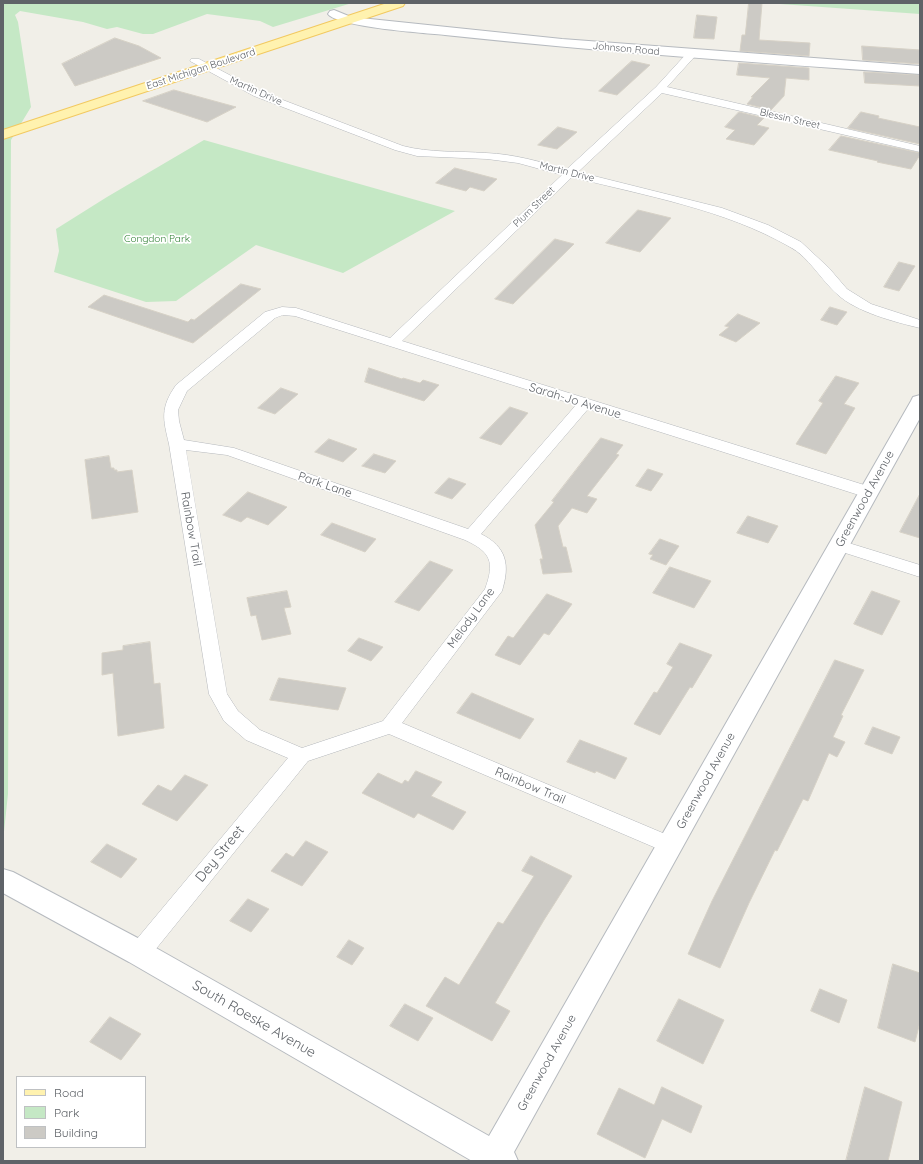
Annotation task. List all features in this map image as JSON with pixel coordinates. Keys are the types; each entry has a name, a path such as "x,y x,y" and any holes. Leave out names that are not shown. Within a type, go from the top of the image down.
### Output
{"main road":[{"name":"East Michigan Boulevard","path":"3,135 334,14 368,3"},
{"name":"East Michigan Boulevard","path":"3,126 399,3"}],"street":[{"name":"Johnson Road","path":"334,14 348,20 460,34 692,54 920,70"},
{"name":"Plum Street","path":"392,343 660,89 692,54"},
{"name":"Martin Drive","path":"200,64 258,94 399,148 417,153 487,156 518,160 718,211 764,228 797,245 824,271 842,292 866,307 920,324"},
{"name":"Blessin Street","path":"660,89 920,149"},
{"name":"Sarah-Jo Avenue","path":"282,311 296,312 868,492"},
{"name":"Rainbow Trail","path":"282,311 270,315 181,388 174,400 170,412 177,444 218,694 231,716 253,735 301,756"},
{"name":"Greenwood Avenue","path":"496,1160 670,845 920,401"},
{"path":"471,536 585,404"},
{"name":"Park Lane","path":"177,444 229,451 471,536"},
{"name":"Melody Lane","path":"390,726 493,590 499,574 496,560 490,547 471,536"},
{"path":"839,545 920,571"},
{"name":"Rainbow Trail","path":"390,726 670,845"},
{"path":"301,756 390,726"},
{"name":"Dey Street","path":"139,953 301,756"},
{"name":"South Roeske Avenue","path":"3,880 139,953 496,1160"}],"green space":[{"path":"3,3 352,3 273,27 260,21 207,14 153,34 143,34 117,27 107,29 83,22 20,11 15,15 18,22 31,107 11,140 8,794 3,841"},
{"path":"766,3 920,3 920,14"},
{"name":"Congdon Park","path":"204,140 455,211 343,273 256,245 176,301 146,302 54,272 59,251 56,229"}],"building":[{"path":"749,3 762,3 759,40 810,43 809,56 740,51 742,35 745,35"},
{"path":"697,15 717,17 714,39 694,38"},
{"path":"115,38 139,46 161,58 75,86 62,64"},
{"path":"862,46 920,50 920,64 863,60"},
{"path":"632,61 650,65 617,95 599,91"},
{"path":"739,63 809,68 809,80 786,78 784,96 771,110 747,104 753,97 751,97 770,78 737,75"},
{"path":"864,72 920,75 920,86 865,83"},
{"path":"174,90 236,107 207,122 143,101"},
{"path":"739,112 764,118 757,125 769,128 754,145 726,139 735,130 725,127"},
{"path":"861,112 879,116 878,118 920,127 920,144 848,128"},
{"path":"558,127 577,132 557,149 538,145"},
{"path":"841,136 920,153 920,155 911,169 829,150"},
{"path":"455,168 497,179 484,191 470,187 466,191 436,183"},
{"path":"638,210 671,218 640,252 606,243"},
{"path":"555,239 574,244 513,304 495,299"},
{"path":"899,262 915,266 899,291 884,287"},
{"path":"241,284 261,289 193,343 88,307 104,295 188,322 191,319 194,320"},
{"path":"830,307 847,312 837,325 821,320"},
{"path":"738,314 760,323 736,342 719,335 729,327 725,326"},
{"path":"369,368 402,379 420,383 423,380 439,385 424,401 365,382"},
{"path":"836,376 859,383 844,404 855,408 826,454 796,444 823,403 819,401"},
{"path":"281,388 298,394 275,414 258,408"},
{"path":"510,407 528,413 501,445 480,438"},
{"path":"601,438 623,445 616,454 619,455 587,496 597,499 587,513 572,508 558,526 563,547 566,547 572,572 543,574 540,559 543,559 535,525 554,502 552,501"},
{"path":"329,439 357,449 343,462 315,452"},
{"path":"374,454 396,461 385,473 362,466"},
{"path":"109,456 111,468 117,470 117,472 132,470 138,512 92,519 85,460"},
{"path":"648,469 663,474 651,491 636,486"},
{"path":"449,478 466,484 452,499 435,493"},
{"path":"248,492 287,507 268,525 247,517 241,522 223,515"},
{"path":"920,494 920,538 900,532"},
{"path":"748,516 778,526 768,543 737,533"},
{"path":"332,523 376,539 365,552 321,535"},
{"path":"660,539 679,546 666,565 650,559 653,555 649,554"},
{"path":"430,561 453,570 419,611 395,602"},
{"path":"670,567 711,581 694,608 653,593"},
{"path":"287,591 291,607 284,608 291,634 262,640 256,615 251,616 247,598"},
{"path":"872,591 900,601 882,635 854,624"},
{"path":"547,594 572,604 549,635 544,633 520,665 495,655 508,636 513,638"},
{"path":"359,638 383,647 371,661 348,651"},
{"path":"150,642 154,684 160,683 164,728 118,736 113,673 102,675 102,653 123,650 123,646"},
{"path":"680,643 712,655 692,688 690,687 660,735 634,724 654,692 657,693 673,667 667,664"},
{"path":"835,660 864,670 841,715 843,716 833,737 845,742 837,757 829,753 808,801 803,799 777,851 775,850 720,968 688,954 712,901"},
{"path":"279,678 346,688 338,710 270,700"},
{"path":"472,693 534,719 520,739 457,713"},
{"path":"873,727 900,737 892,754 865,744"},
{"path":"580,740 627,758 615,779 567,762"},
{"path":"416,771 442,782 431,796 466,812 453,830 418,813 414,818 362,793 378,773 402,784 405,780 408,782"},
{"path":"185,775 208,785 177,821 142,804 158,785 171,791"},
{"path":"306,841 328,852 302,886 271,871 286,853 293,857"},
{"path":"107,844 137,859 121,878 91,862"},
{"path":"531,856 572,876 495,1003 510,1011 492,1041 426,1006 445,977 459,985 498,922 503,924 534,876 522,871"},
{"path":"248,899 269,909 251,932 230,921"},
{"path":"349,940 364,948 352,965 337,957"},
{"path":"893,964 920,973 920,1022 915,1042 878,1028"},
{"path":"820,989 847,1000 839,1023 811,1011"},
{"path":"679,999 724,1020 703,1064 657,1041"},
{"path":"405,1004 433,1018 418,1041 390,1026"},
{"path":"110,1017 141,1034 121,1060 90,1042"},
{"path":"662,1087 702,1106 691,1133 662,1119 645,1158 597,1134 619,1088 654,1105"},
{"path":"865,1087 902,1102 888,1161 846,1161"}]}
